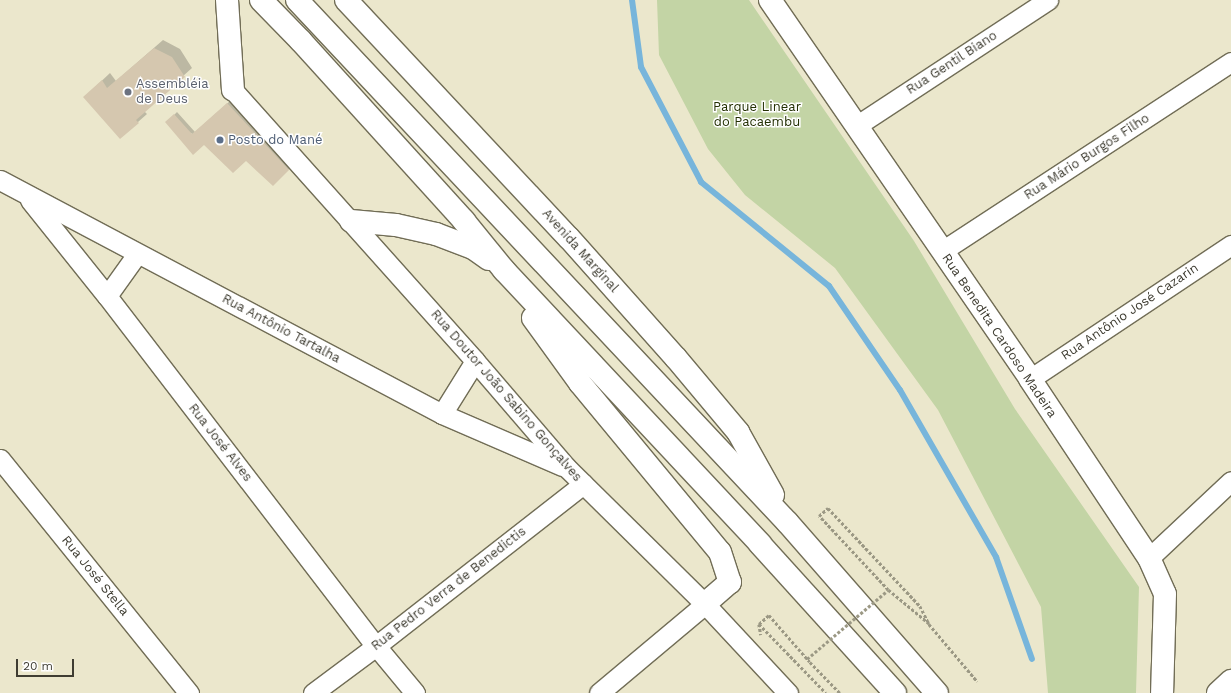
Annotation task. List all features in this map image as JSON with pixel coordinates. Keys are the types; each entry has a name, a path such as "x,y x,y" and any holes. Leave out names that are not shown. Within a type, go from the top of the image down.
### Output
{"main road":[{"path":"227,0 233,90"},
{"path":"261,0 301,41 464,221 504,270 760,544 895,693"},
{"path":"297,0 788,523 937,693"},
{"name":"Avenida Marginal","path":"346,0 564,232 690,375 738,432 788,523"},
{"name":"Rua Benedita Cardoso Madeira","path":"772,1 1030,379 1149,558 1165,594 1162,693"},
{"path":"351,221 396,225 436,234 473,248 504,270 529,314 580,383 720,552 730,582 705,604"},
{"path":"1218,693 1231,681"}],"street":[{"name":"Rua Gentil Biano","path":"856,126 1048,0"},
{"name":"Rua Mário Burgos Filho","path":"942,252 1231,62"},
{"name":"Rua Doutor João Sabino Gonçalves","path":"233,90 475,361 567,468 705,604 788,693"},
{"name":"Rua Antônio Tartalha","path":"0,180 137,254 442,414 567,468"},
{"name":"Rua José Alves","path":"24,193 107,296 376,646 415,693"},
{"name":"Rua Antônio José Cazarin","path":"1030,379 1231,245"},
{"path":"107,296 137,254"},
{"path":"442,414 475,361"},
{"name":"Rua José Stella","path":"0,459 189,693"},
{"path":"1149,558 1231,481"},
{"name":"Rua Pedro Verra de Benedictis","path":"313,693 376,646 583,484"},
{"path":"599,693 705,604"}],"path":[{"path":"929,624 920,606 828,508 819,516 888,590 929,624 977,681"},
{"path":"807,659 888,590"},
{"path":"826,693 759,624 769,615 807,659 840,693"}],"green space":[{"name":"Parque Linear do Pacaembu","path":"657,0 749,0 914,241 1015,409 1139,587 1136,693 1048,693 1041,607 938,410 835,268 745,195 708,149 659,55"}],"building":[{"name":"Assembléia de Deus","path":"154,48 172,57 185,77 136,120 139,123 120,139 83,97 102,80 107,88"},
{"name":"Posto do Mané","path":"227,103 289,170 273,186 246,161 233,173 204,145 193,155 165,122 174,114 192,134"}],"waterway":[{"path":"632,0 641,67 701,182 829,286 900,390 996,557 1032,659"}],"place":[{"name":"Assembléia de Deus","path":"128,92"},
{"name":"Posto do Mané","path":"220,140"}]}
